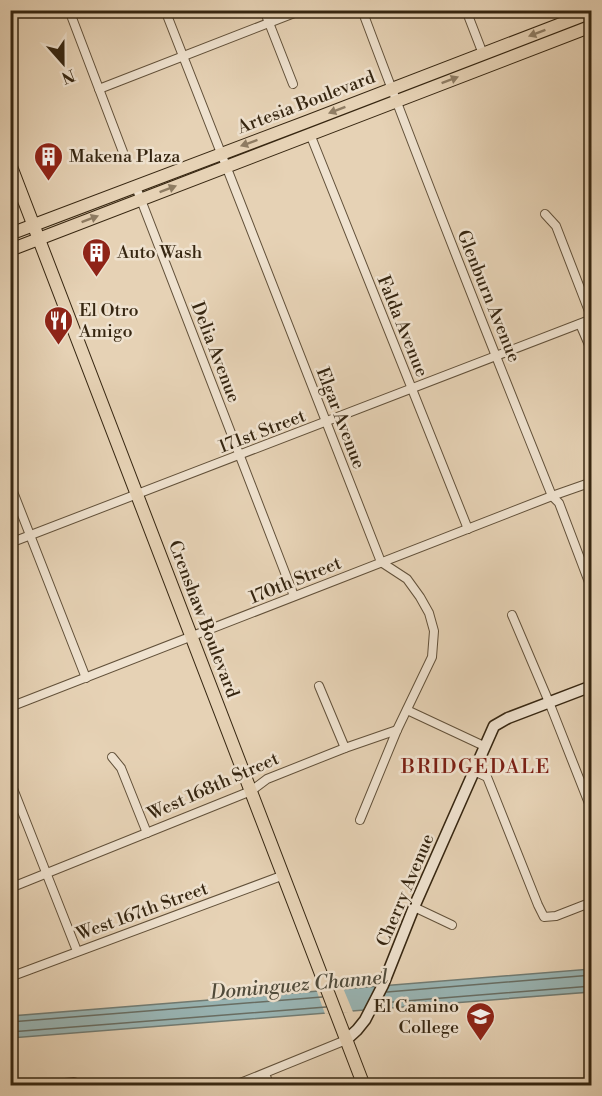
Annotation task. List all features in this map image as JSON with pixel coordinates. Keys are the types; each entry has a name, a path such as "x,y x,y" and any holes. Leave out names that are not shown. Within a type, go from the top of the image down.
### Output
{"main road":[{"name":"Artesia Boulevard","path":"10,250 310,134 483,54 591,12"},
{"name":"Artesia Boulevard","path":"10,234 221,154 591,26"},
{"name":"Crenshaw Boulevard","path":"10,164 364,1086"}],"street":[{"path":"69,10 123,152"},
{"name":"Elgar Avenue","path":"165,10 381,562"},
{"path":"264,10 293,84"},
{"path":"99,89 302,10"},
{"name":"Glenburn Avenue","path":"362,10 496,356 552,496 559,503 591,590"},
{"path":"466,10 483,54"},
{"name":"Falda Avenue","path":"310,134 468,530"},
{"name":"Delia Avenue","path":"136,186 294,596"},
{"path":"545,214 555,226 591,319"},
{"name":"171st Street","path":"10,543 591,319"},
{"path":"580,324 591,352"},
{"name":"170th Street","path":"10,707 552,496 591,483"},
{"path":"10,484 87,678"},
{"path":"360,820 397,730 432,657 434,631 429,613 407,579 381,562"},
{"path":"512,615 591,811"},
{"path":"319,686 345,748"},
{"path":"407,710 484,746 494,726 508,718 591,686"},
{"name":"West 168th Street","path":"10,888 251,791 267,779 397,730"},
{"name":"Cherry Avenue","path":"346,1040 357,1030 370,1011 383,985 414,906 484,746"},
{"path":"112,757 121,768 147,833"},
{"path":"474,771 487,777 544,917 591,906"},
{"path":"10,781 77,951"},
{"name":"West 167th Street","path":"10,977 284,875"},
{"path":"414,906 452,925"},
{"path":"233,1086 346,1040"},
{"path":"265,1074 270,1086"},
{"path":"38,1086 74,1082 82,1086"}],"water":[{"path":"591,969 591,992 11,1038 11,1016"}],"pier":[{"path":"343,988 353,1012 325,1014 316,989"}],"place":[{"name":"Makena Plaza","path":"48,182"},
{"name":"Auto Wash","path":"96,278"},
{"name":"El Otro Amigo","path":"58,346"},
{"name":"El Camino College","path":"480,1042"}],"district":[{"name":"BRIDGEDALE","path":"476,766"}],"water label":[{"name":"Dominguez Channel","path":"299,984"}]}
